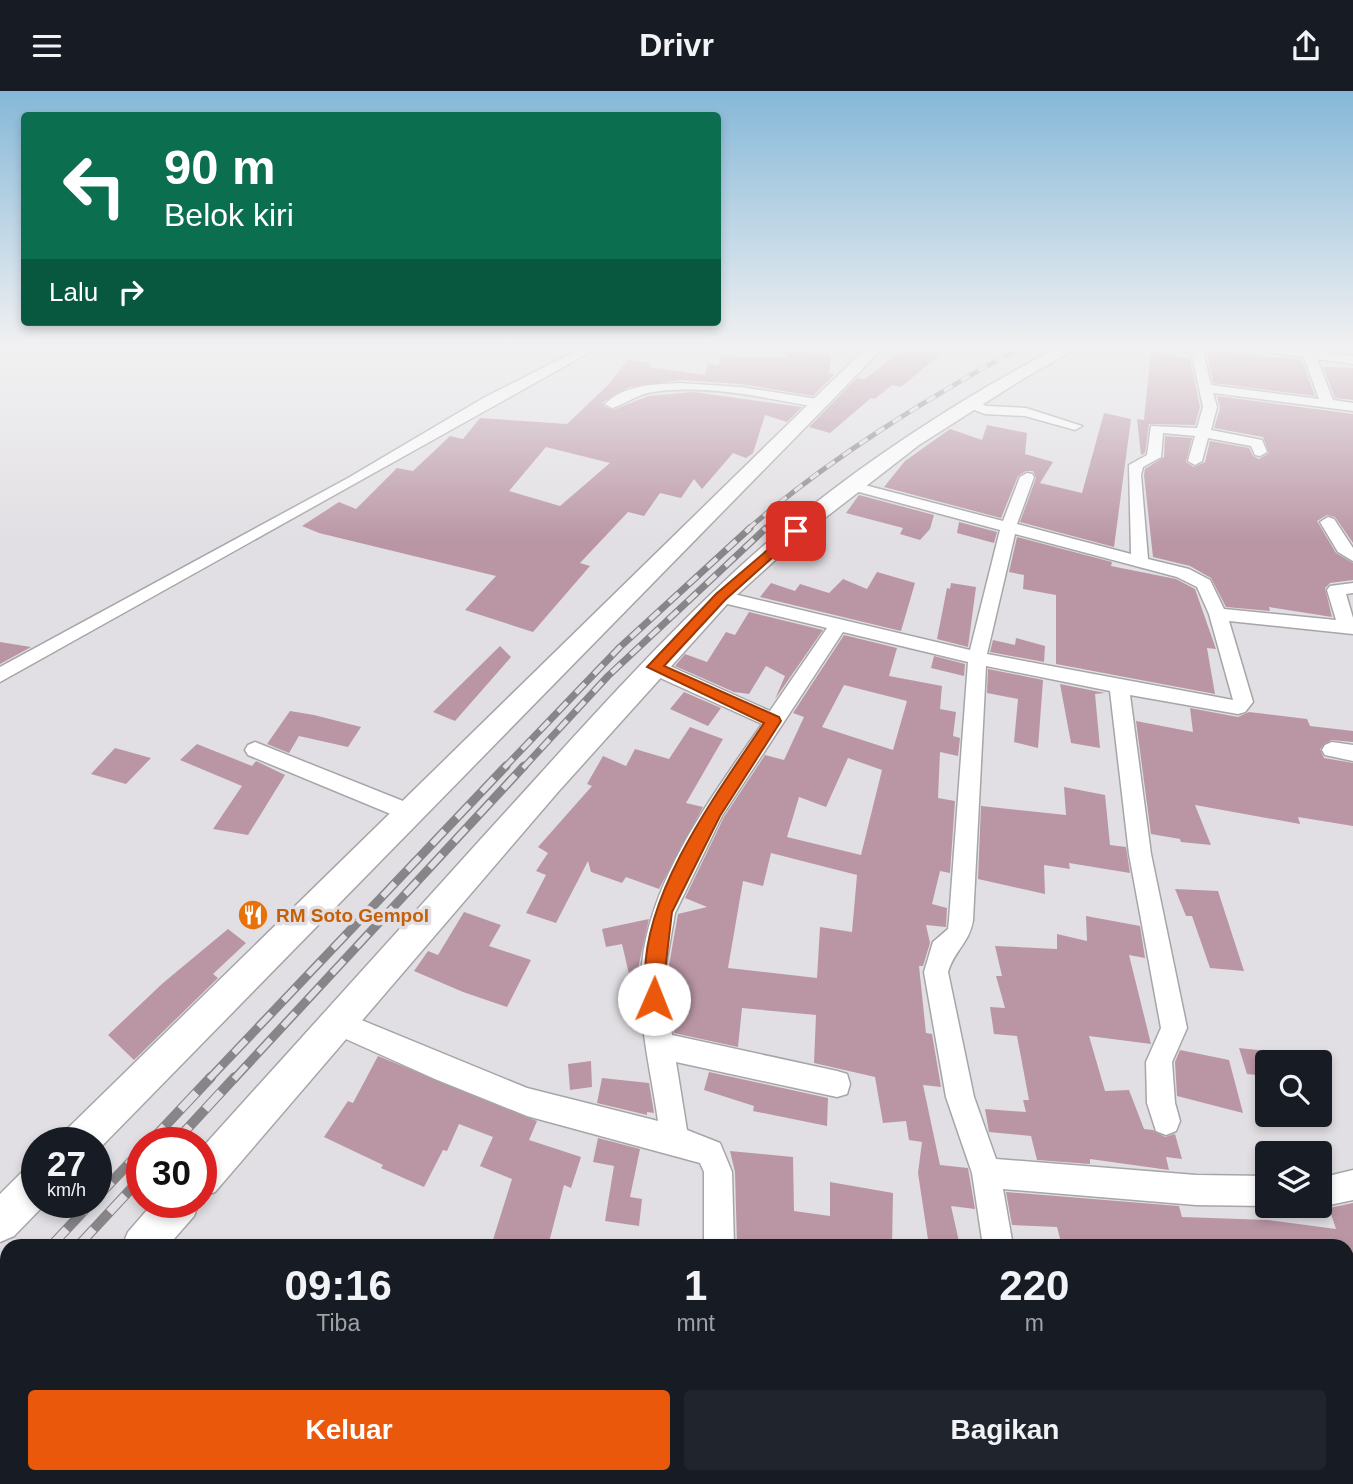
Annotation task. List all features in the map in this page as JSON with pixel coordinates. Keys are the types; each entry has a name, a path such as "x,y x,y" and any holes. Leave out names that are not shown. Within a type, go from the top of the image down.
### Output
{"main road":[{"path":"95,1127 776,448 810,411"},
{"path":"217,1160 654,667 720,597 853,486 958,411"},
{"path":"0,1222 21,1201"},
{"path":"148,1239 166,1218"}],"street":[{"path":"0,675 353,481 471,411"},
{"path":"1006,411 1026,412 1075,426"},
{"path":"1195,461 1209,411"},
{"path":"1140,561 1134,475 1136,465 1154,457 1156,429 1251,440 1257,443 1260,452"},
{"path":"997,1239 986,1173 960,1097 936,972 942,950 959,934 961,920 968,862 977,658 1008,528 1027,477"},
{"path":"720,597 837,627 977,658 1226,707 1238,707 1243,702 1218,614 1204,584 1198,579 1140,561 853,486"},
{"path":"1328,522 1344,549 1353,556"},
{"path":"1218,614 1350,628 1336,590 1339,587 1353,588"},
{"path":"674,1137 658,1045 654,965 663,912 714,811 837,627"},
{"path":"654,667 773,721"},
{"path":"1119,686 1140,854 1174,1028 1159,1062 1161,1104 1166,1121"},
{"path":"255,750 410,813"},
{"path":"1332,750 1353,753"},
{"path":"337,1022 478,1084 556,1112 674,1137 710,1153 718,1172 719,1239"},
{"path":"658,1045 837,1084"},
{"path":"986,1173 1196,1190 1255,1191"},
{"path":"1332,1189 1353,1185"}],"building":[{"path":"581,411 798,411 787,422 765,415 753,453 746,458 733,453 702,489 694,479 681,498 660,493 644,516 628,512 580,563 590,566 533,632 465,610 496,576 319,533 302,526 339,502 356,509 397,468 413,471 450,436 463,439 480,418 567,424","holes":["546,447 610,463 560,506 509,491"]},
{"path":"825,411 856,411 830,433 809,427"},
{"path":"1145,411 1199,411 1195,425 1149,424 1145,453 1141,455 1137,419 1144,420"},
{"path":"1219,411 1330,411 1353,414 1353,543 1335,517 1327,515 1317,521 1336,553 1353,563 1353,580 1330,583 1325,588 1332,617 1269,607 1270,611 1226,607 1211,578 1190,566 1153,557 1144,475 1145,469 1164,457 1165,436 1192,438 1186,462 1194,467 1205,462 1210,441 1249,448 1253,456 1259,459 1269,453 1263,437 1214,428"},
{"path":"1104,413 1131,419 1114,547 1020,522 1036,478 1033,471 1026,471 1018,476 1001,518 884,487 905,461 950,429 982,440 987,425 1027,433 1025,454 1053,462 1040,483 1082,493"},
{"path":"859,495 934,515 930,529 920,540 900,534 903,528 846,513"},
{"path":"959,522 997,532 994,543 957,533"},
{"path":"1017,537 1112,562 1111,566 1176,579 1195,589 1216,649 1207,648 1215,694 1056,664 1056,595 1023,589 1024,575 1009,572"},
{"path":"877,572 915,583 901,631 760,597 771,583 795,591 800,584 829,593 843,579 867,589"},
{"path":"951,583 976,587 968,647 937,639 947,588 950,589"},
{"path":"749,612 823,630 775,699 785,676 766,666 749,694 734,692 675,666 685,654 707,662 726,632 735,635"},
{"path":"844,635 897,648 889,676 942,686 940,709 956,712 953,736 960,738 958,756 940,752 938,798 955,801 950,873 940,871 932,904 947,908 946,927 926,925 930,943 923,966 919,966 926,1033 932,1034 941,1087 923,1085 940,1165 968,1168 975,1209 951,1206 958,1239 928,1239 918,1173 922,1142 909,1140 906,1121 883,1123 875,1077 814,1063 816,1015 742,1008 738,1047 674,1033 669,965 678,914 707,907 685,898 724,817 765,755 784,760 804,717 793,713","holes":["844,685 907,701 893,750 822,727","848,758 882,770 861,855 787,837 799,797 826,807","771,853 857,875 852,932 820,927 817,978 728,968 743,881 763,886"]},
{"path":"1016,638 1045,646 1044,662 990,652 993,640 1015,645"},
{"path":"0,642 31,647 0,664"},
{"path":"500,646 511,657 455,721 433,712"},
{"path":"934,656 965,664 964,676 931,668"},
{"path":"988,669 1043,680 1038,748 1014,742 1018,699 987,693"},
{"path":"1060,684 1105,693 1095,694 1100,748 1071,743"},
{"path":"684,692 721,708 708,726 670,709"},
{"path":"1190,708 1238,717 1249,712 1307,719 1310,726 1353,731 1353,742 1331,740 1320,749 1324,758 1353,763 1353,826 1298,817 1300,824 1195,805 1211,845 1181,842 1180,839 1151,834 1136,721 1193,732"},
{"path":"290,711 361,727 348,747 299,736 289,753 267,744"},
{"path":"690,727 723,739 686,803 703,807 659,889 626,877 622,883 591,872 588,861 556,923 526,913 546,875 536,871 548,853 538,847 592,786 587,784 603,756 626,766 635,749 669,759"},
{"path":"197,744 252,766 256,761 285,775 248,835 213,829 242,786 180,760"},
{"path":"115,748 151,758 126,784 91,774"},
{"path":"1064,787 1105,795 1110,845 1126,847 1130,873 1069,863 1070,869 1044,865 1045,894 978,879 981,806 1066,815"},
{"path":"1175,889 1218,891 1244,971 1210,968 1192,916 1186,916"},
{"path":"464,912 501,925 489,946 531,960 507,1007 414,971 428,951 438,955"},
{"path":"1086,916 1140,926 1145,958 1129,955 1151,1044 1089,1036 1105,1091 1129,1090 1144,1129 1153,1130 1165,1137 1175,1134 1182,1159 1166,1157 1169,1170 1090,1159 1090,1164 1037,1160 1031,1136 989,1132 985,1109 1026,1112 1023,1100 1029,1100 1017,1036 994,1034 990,1007 1005,1008 996,976 1002,976 995,946 1057,949 1057,934 1087,941"},
{"path":"649,919 639,964 640,1021 622,944 606,947 602,929"},
{"path":"228,929 246,943 213,974 218,978 134,1060 108,1035 163,983"},
{"path":"1239,1048 1258,1050 1255,1050 1255,1075 1247,1074"},
{"path":"1180,1050 1229,1060 1243,1113 1177,1096 1175,1062"},
{"path":"378,1056 537,1121 529,1140 581,1157 571,1188 564,1185 550,1239 493,1239 512,1179 480,1166 493,1137 459,1124 447,1151 443,1150 424,1187 381,1168 383,1165 324,1137 348,1101 353,1103"},
{"path":"591,1061 592,1087 570,1090 568,1064"},
{"path":"709,1072 828,1098 827,1126 753,1111 754,1106 704,1090"},
{"path":"602,1078 649,1083 654,1113 647,1112 647,1115 597,1103"},
{"path":"598,1138 640,1149 630,1197 642,1199 639,1226 605,1221 614,1166 593,1162"},
{"path":"730,1151 793,1157 794,1211 830,1216 830,1182 893,1193 892,1239 737,1239 735,1172"},
{"path":"1006,1192 1179,1206 1182,1217 1268,1220 1336,1229 1332,1207 1353,1203 1353,1239 1060,1239 1057,1227 1012,1225"}],"railway":[{"path":"748,529 812,477 911,411"},
{"path":"504,768 620,647 750,528"},
{"path":"523,768 608,676 766,528"},
{"path":"209,1079 506,766"},
{"path":"234,1079 524,766"},
{"path":"164,1127 211,1077"},
{"path":"189,1127 235,1077"},
{"path":"112,1181 126,1167"},
{"path":"84,1239 126,1194"},
{"path":"58,1239 77,1218"}],"place":[{"name":"RM Soto Gempol","path":"253,915"}],"route":[{"path":"654,999 654,965 663,912 714,811 773,721 654,667 720,597 796,531"}]}
